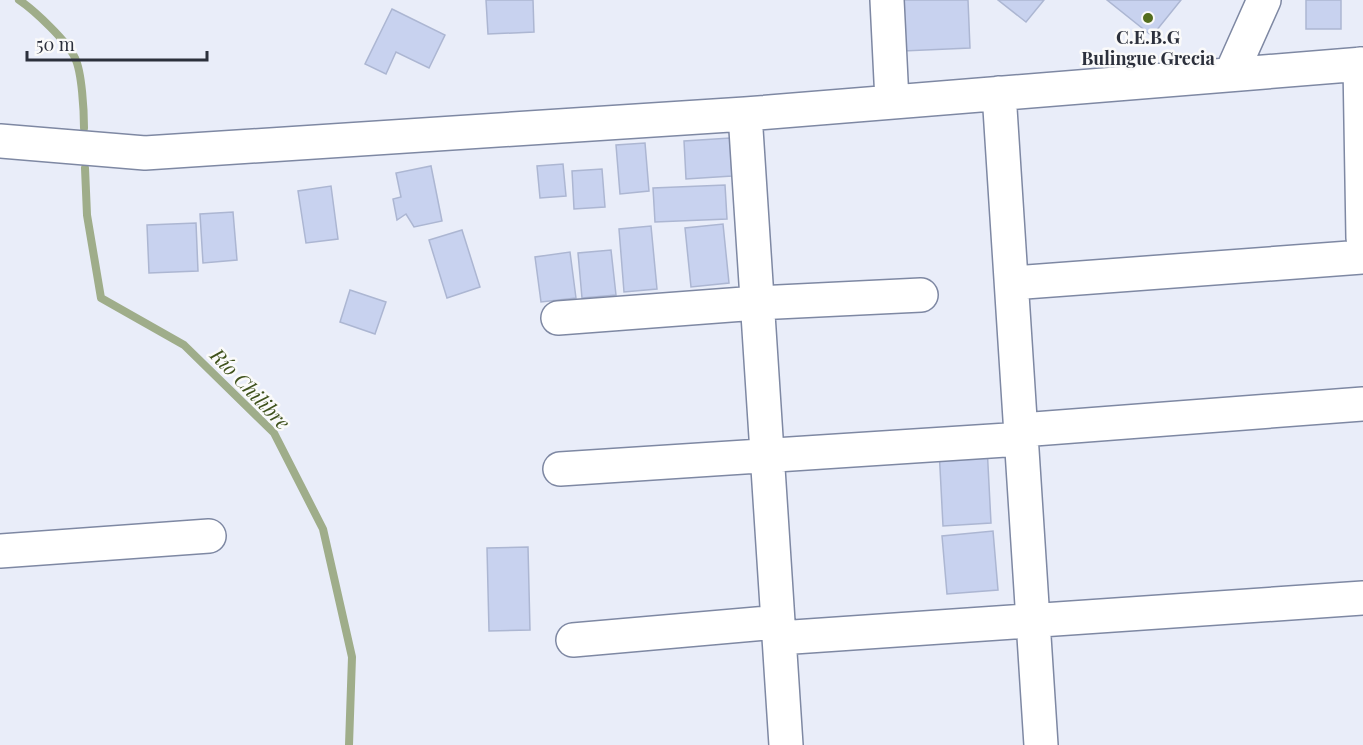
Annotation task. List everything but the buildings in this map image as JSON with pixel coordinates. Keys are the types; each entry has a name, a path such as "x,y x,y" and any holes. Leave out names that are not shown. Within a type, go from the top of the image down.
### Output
{"street":[{"path":"887,0 892,102"},
{"path":"1231,74 1264,0"},
{"path":"0,141 145,153 745,114 1362,64 1363,228"},
{"path":"999,93 1041,745"},
{"path":"745,114 786,745"},
{"path":"1011,283 1363,257"},
{"path":"558,318 758,303 921,296"},
{"path":"560,469 767,456 1363,404"},
{"path":"0,551 209,536"},
{"path":"573,640 1033,620 1363,598"}],"waterway":[{"name":"Río Chilibre","path":"19,0 50,27 75,58 81,82 84,128"},
{"name":"Río Chilibre","path":"85,168 87,215 101,298 184,345 274,433 323,529 352,657 349,745"}],"place":[{"name":"C.E.B.G Bulingue Grecia","path":"1148,18"}]}
